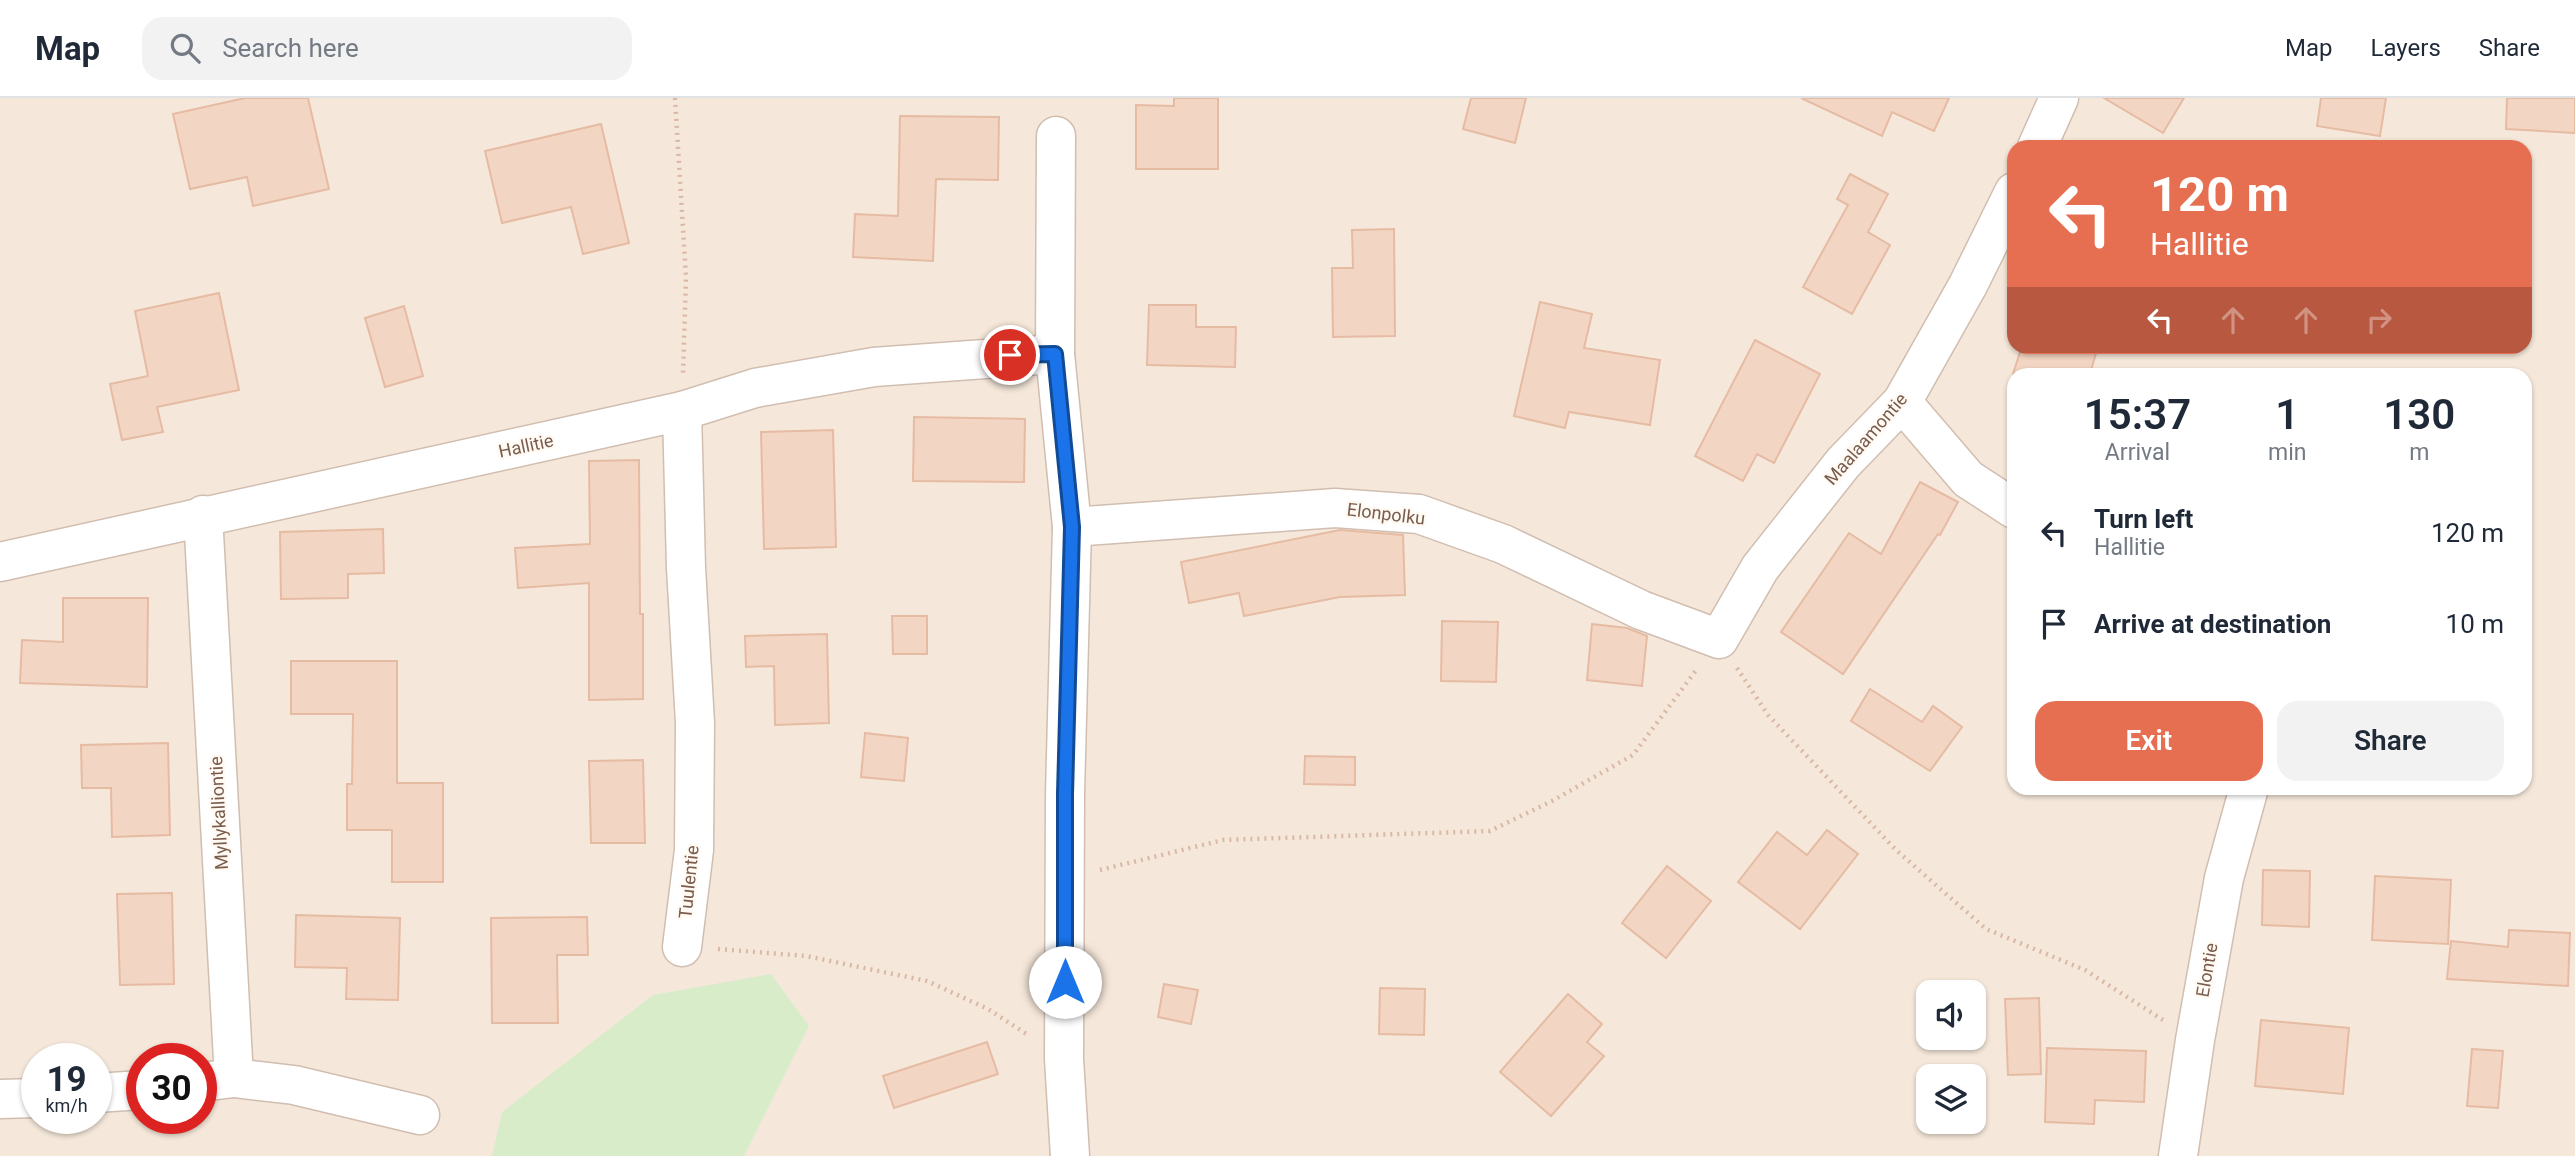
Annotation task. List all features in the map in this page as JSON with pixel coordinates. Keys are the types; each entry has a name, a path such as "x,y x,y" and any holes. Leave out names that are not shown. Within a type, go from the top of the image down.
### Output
{"street":[{"path":"2047,140 2059,98"},
{"path":"1056,136 1055,354 1072,527 1064,1059 1070,1156"},
{"name":"Maalaamontie","path":"1719,639 1760,568 1843,463 1902,402 1968,285 2007,206"},
{"name":"Hallitie","path":"0,562 682,411 755,388 874,367 1055,354"},
{"path":"1902,402 1968,479 2007,504"},
{"name":"Tuulentie","path":"682,411 686,568 695,723 694,850 682,947"},
{"name":"Elonpolku","path":"1072,527 1335,508 1419,513 1503,544 1641,610 1719,639"},
{"name":"Myllykalliontie","path":"203,515 216,1043"},
{"name":"Elontie","path":"2178,1156 2195,1040 2224,878 2247,795"},
{"path":"217,1080 293,1085 420,1115"},
{"path":"0,1099 21,1098"}],"path":[{"path":"675,98 686,277 682,411"},
{"path":"1065,879 1223,840 1490,831 1552,801 1633,755 1719,639 1768,715 1896,850 1986,929 2085,970 2195,1040"},
{"path":"682,947 806,956 927,981 988,1009 1064,1059"}],"shaded area":[{"path":"0,98 2575,98 2575,1156 0,1156"}],"green space":[{"path":"771,974 809,1026 744,1156 492,1156 502,1112 653,995"}],"building":[{"path":"245,98 308,98 329,189 253,206 247,177 190,189 173,114"},
{"path":"1174,98 1218,98 1218,169 1136,169 1136,105 1174,106"},
{"path":"1471,98 1526,98 1515,143 1463,129"},
{"path":"1801,98 1949,98 1934,131 1892,112 1882,136"},
{"path":"2104,98 2184,98 2163,133"},
{"path":"2321,98 2386,98 2380,136 2317,126"},
{"path":"2507,98 2575,98 2575,133 2506,129"},
{"path":"900,116 999,117 998,180 936,179 933,261 853,257 855,214 898,216"},
{"path":"601,124 629,243 583,254 571,207 502,223 485,151"},
{"path":"1850,174 1888,194 1868,232 1890,245 1852,314 1803,287 1848,205 1837,199"},
{"path":"1394,229 1395,336 1333,337 1332,268 1353,268 1352,230"},
{"path":"219,293 239,390 157,407 163,432 122,440 110,384 148,376 135,311"},
{"path":"1540,302 1592,314 1584,348 1660,360 1650,425 1569,412 1565,428 1514,416"},
{"path":"1149,305 1196,305 1196,327 1236,327 1235,367 1147,365"},
{"path":"404,306 423,376 385,387 365,318"},
{"path":"1755,340 1820,374 1774,463 1757,454 1743,481 1695,456"},
{"path":"2019,354 2096,354 2092,368 2015,368"},
{"path":"914,417 1025,419 1024,482 913,481"},
{"path":"833,430 836,547 764,549 761,432"},
{"path":"639,460 643,699 589,700 589,583 518,588 515,548 590,544 589,461"},
{"path":"1920,482 1958,502 1940,535 1938,534 1843,674 1781,632 1849,533 1881,554"},
{"path":"383,529 384,573 348,574 348,598 281,599 280,532"},
{"path":"1340,530 1403,535 1405,595 1340,597 1244,616 1239,593 1189,603 1181,562"},
{"path":"63,598 148,598 147,687 20,683 22,640 63,642"},
{"path":"892,616 927,616 927,654 893,654"},
{"path":"1442,621 1498,622 1496,682 1441,681"},
{"path":"1592,624 1627,628 1647,636 1642,686 1587,680"},
{"path":"827,634 829,723 775,725 774,666 746,667 745,636"},
{"path":"291,661 397,661 397,783 443,783 443,882 392,882 392,830 347,830 347,784 352,784 353,714 291,714"},
{"path":"1870,689 1922,722 1933,706 1962,727 1930,771 1851,721"},
{"path":"865,733 908,738 904,781 861,777"},
{"path":"168,743 170,835 112,837 111,788 82,788 81,745"},
{"path":"1305,756 1355,757 1355,785 1304,784"},
{"path":"643,760 645,843 591,843 589,761"},
{"path":"1827,830 1858,854 1800,929 1738,882 1777,832 1807,855"},
{"path":"1667,866 1711,901 1666,958 1622,923"},
{"path":"2263,870 2310,871 2309,927 2262,925"},
{"path":"2375,876 2451,880 2448,944 2372,940"},
{"path":"172,893 174,984 120,985 117,894"},
{"path":"296,915 400,918 398,1000 346,999 347,968 295,967"},
{"path":"587,917 588,955 557,955 558,1023 492,1023 491,918"},
{"path":"2509,930 2570,933 2568,986 2447,979 2451,941 2508,947"},
{"path":"1164,984 1198,990 1191,1024 1158,1017"},
{"path":"1380,988 1425,989 1424,1035 1379,1034"},
{"path":"1568,994 1602,1024 1587,1042 1604,1056 1551,1116 1500,1072"},
{"path":"2039,998 2041,1074 2008,1075 2005,999"},
{"path":"2261,1020 2349,1028 2343,1094 2255,1086"},
{"path":"987,1042 998,1074 894,1108 883,1076"},
{"path":"2047,1048 2146,1051 2144,1102 2095,1100 2094,1124 2045,1122"},
{"path":"2472,1049 2503,1051 2498,1108 2467,1106"}],"route":[{"path":"1010,355 1055,354 1063,414 1072,527 1065,794 1065,982"}]}
